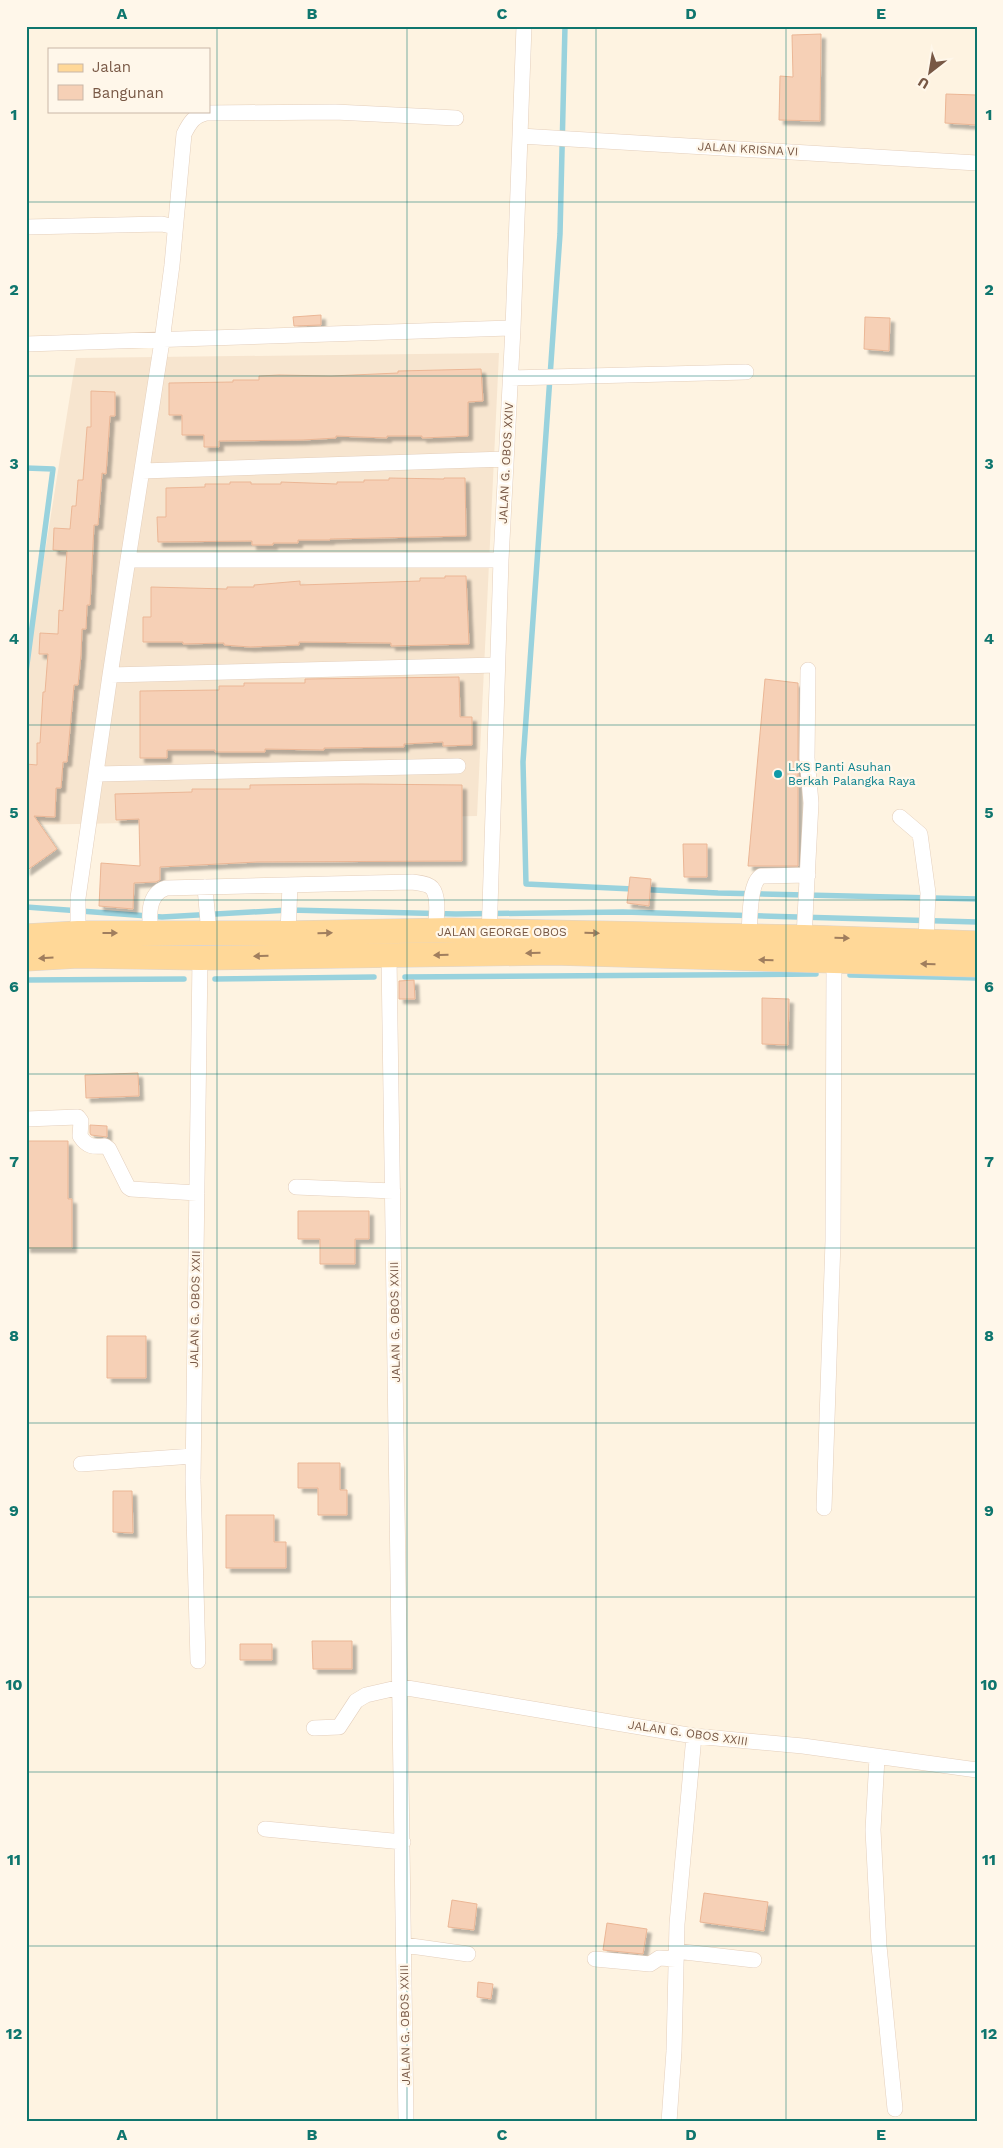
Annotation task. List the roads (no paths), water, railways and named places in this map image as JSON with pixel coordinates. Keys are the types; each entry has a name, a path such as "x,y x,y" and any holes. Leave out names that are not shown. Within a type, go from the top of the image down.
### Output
{"main road":[{"name":"JALAN GEORGE OBOS","path":"26,936 77,927 151,921 289,918 436,919 451,930 488,936 553,953 977,965"},
{"name":"JALAN GEORGE OBOS","path":"26,959 78,956 200,958 276,955 389,956 488,936 750,921 926,927 977,943"}],"street":[{"name":"JALAN G. OBOS XXIV","path":"488,936 501,560 513,328 524,26"},
{"path":"78,956 78,898 110,675 162,341 184,134 196,116 206,113 335,112 456,118"},
{"name":"JALAN KRISNA VI","path":"520,136 977,163"},
{"path":"26,227 162,224 175,227"},
{"path":"26,344 513,328"},
{"path":"510,378 746,372"},
{"path":"142,471 506,458"},
{"path":"128,560 501,560"},
{"path":"110,675 497,665"},
{"path":"804,923 811,804 808,758 808,670"},
{"path":"97,774 458,766"},
{"path":"900,817 920,834 928,893 926,927"},
{"path":"750,921 753,888 757,879 761,876 808,875"},
{"path":"151,921 153,897 160,890 176,887 412,882 426,884 432,888 436,897 436,919"},
{"path":"289,918 290,885"},
{"path":"205,886 208,919"},
{"name":"JALAN G. OBOS XXIII","path":"389,956 406,2122"},
{"name":"JALAN G. OBOS XXII","path":"198,1661 193,1456 200,958"},
{"path":"824,1508 833,1241 834,962"},
{"path":"26,1120 78,1118 81,1121 80,1136 84,1143 91,1147 105,1146 109,1149 124,1181 131,1189 197,1193"},
{"path":"296,1188 393,1191"},
{"path":"81,1464 193,1456"},
{"path":"314,1728 339,1727 356,1701 366,1695 401,1688"},
{"name":"JALAN G. OBOS XXIII","path":"401,1688 694,1736 803,1746 877,1758 977,1770"},
{"path":"669,2122 674,2051 677,1924 694,1736"},
{"path":"877,1758 873,1830 879,1946 895,2109"},
{"path":"264,1829 402,1842"},
{"path":"404,1945 468,1954"},
{"path":"595,1959 650,1964 659,1958 676,1955 754,1960"}],"waterway":[{"path":"565,26 560,234 523,762 526,884 718,893 977,899"},
{"path":"26,468 53,469 26,672"},
{"path":"26,907 162,917 289,910 456,914 623,912 977,922"},
{"path":"405,977 816,974"},
{"path":"850,975 977,978"},
{"path":"215,979 374,977"},
{"path":"26,980 184,979"}],"place":[{"name":"LKS Panti Asuhan Berkah Palangka Raya","path":"778,774"}]}
